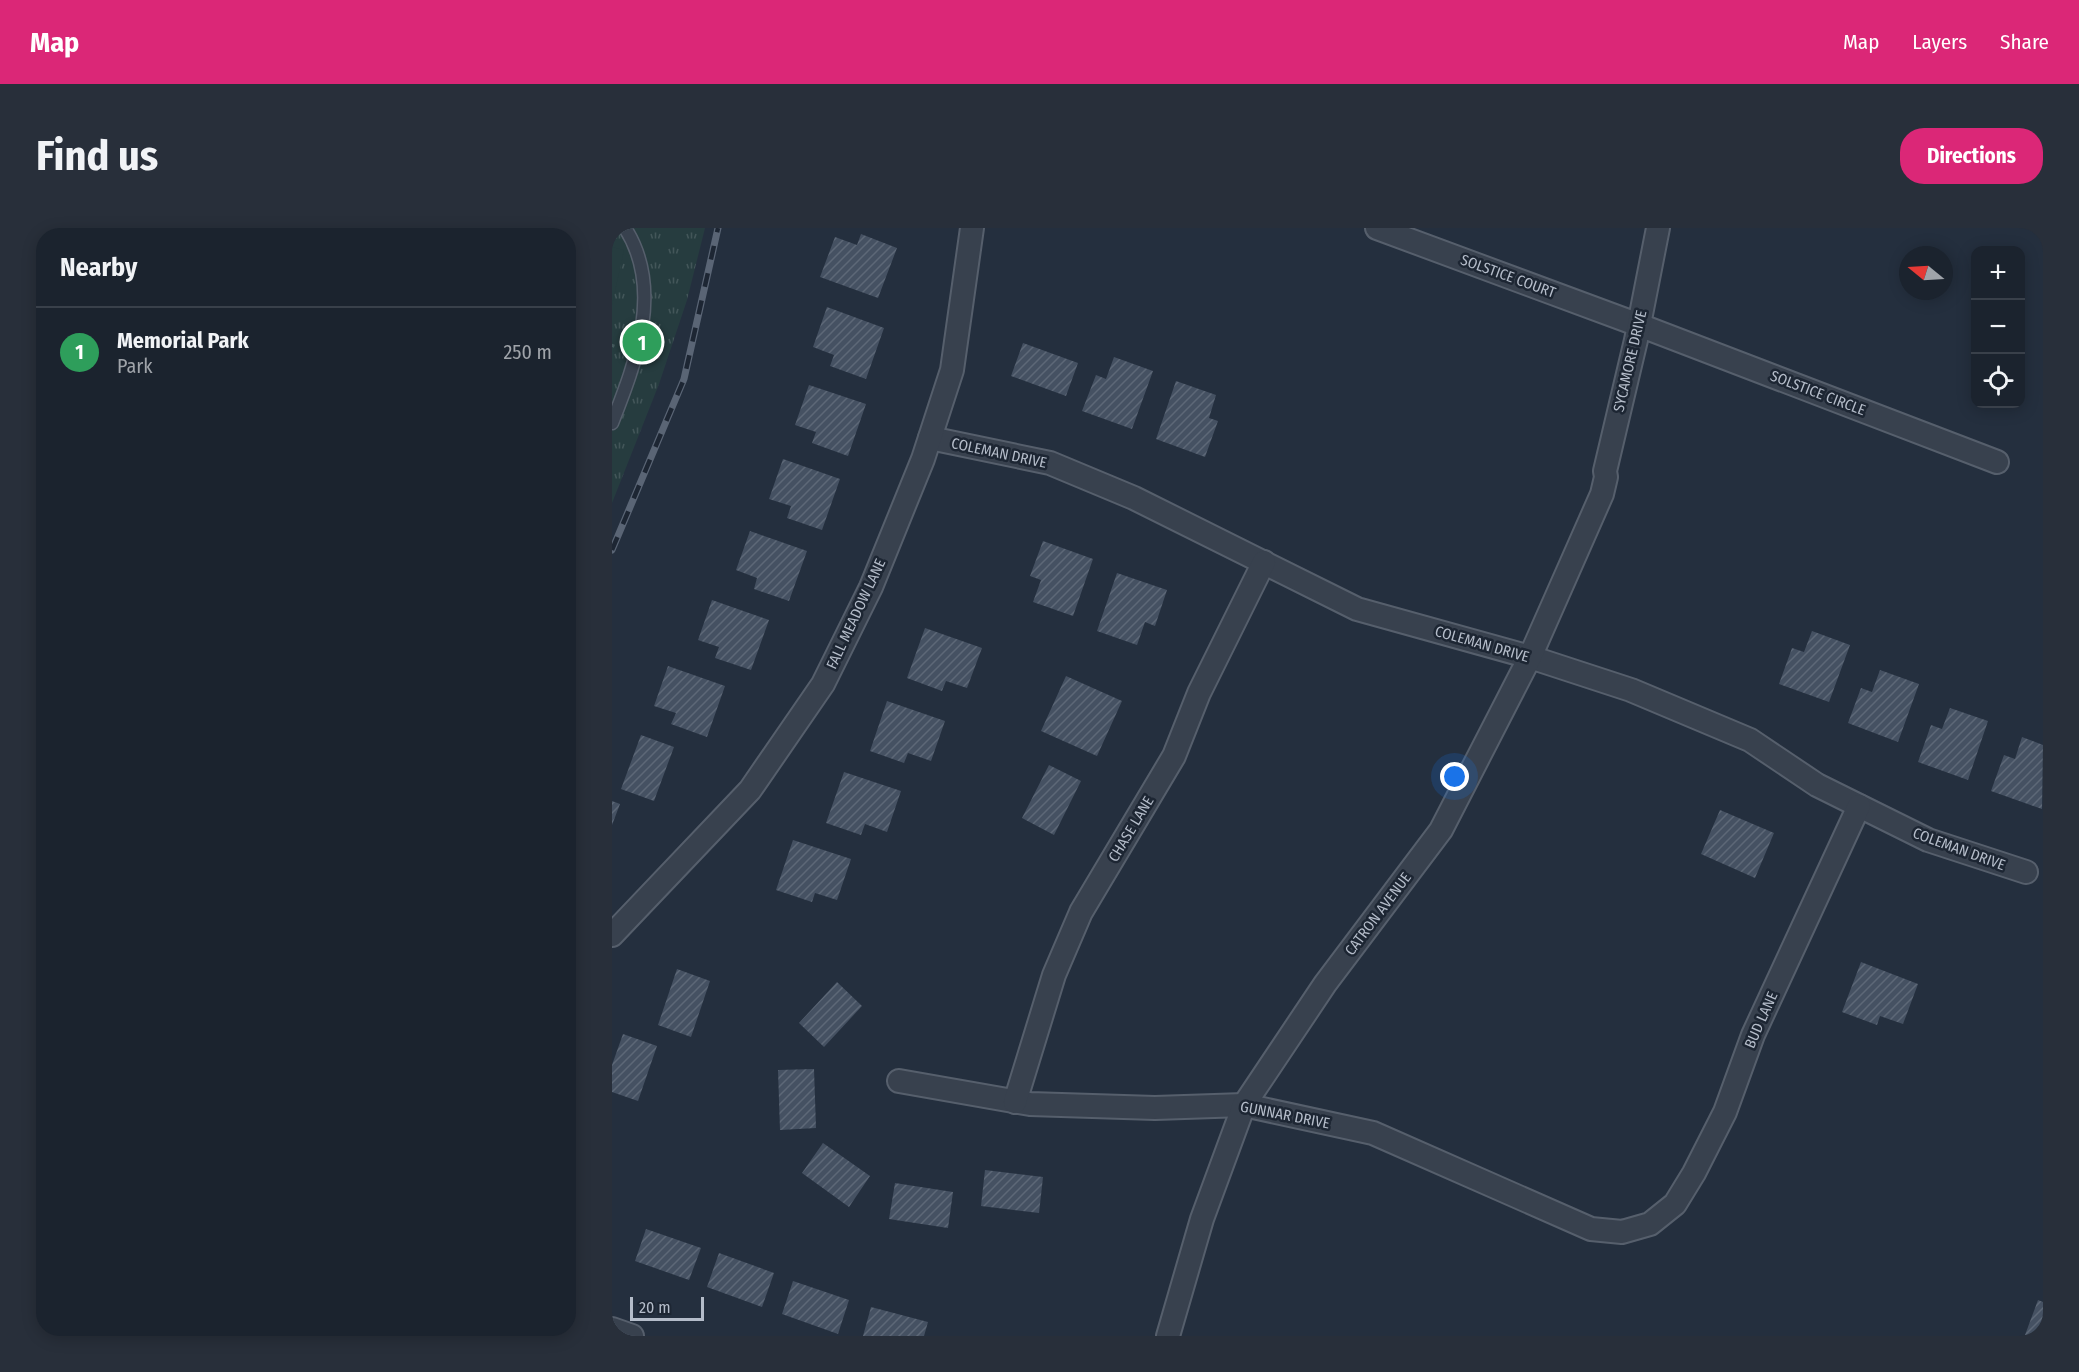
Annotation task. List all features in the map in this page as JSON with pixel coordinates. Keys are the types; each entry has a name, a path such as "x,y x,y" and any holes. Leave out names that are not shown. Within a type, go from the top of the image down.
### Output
{"street":[{"name":"FALL MEADOW LANE","path":"612,935 750,790 823,684 871,587 930,438 952,370 972,228"},
{"name":"SOLSTICE COURT","path":"1377,228 1639,325"},
{"name":"SYCAMORE DRIVE","path":"1602,494 1607,460 1639,325 1658,228"},
{"name":"SOLSTICE CIRCLE","path":"1639,325 1997,462"},
{"name":"COLEMAN DRIVE","path":"930,438 1050,463 1134,498 1357,609 1530,657 1632,690 1750,741 1817,784 1928,840 2026,872"},
{"name":"CATRON AVENUE","path":"1168,1336 1202,1219 1244,1105 1325,984 1441,830 1530,657 1602,494"},
{"name":"CHASE LANE","path":"1014,1102 1054,975 1081,912 1174,756 1199,693 1263,562"},
{"name":"BUD LANE","path":"1650,1224 1675,1204 1720,1122 1753,1035 1859,806"},
{"name":"GUNNAR DRIVE","path":"899,1081 1030,1104 1155,1108 1244,1105 1373,1133 1591,1229 1622,1232 1650,1224"},
{"path":"612,1329 632,1336"}],"lane":[{"path":"612,423 631,375 645,309 644,282 635,244 625,228"}],"green space":[{"path":"612,228 705,228 687,300 659,384 612,503"},
{"path":"612,247 624,250 612,305"}],"building":[{"path":"861,234 897,248 878,298 820,277 835,237 857,245"},
{"path":"827,307 884,328 866,379 830,366 834,355 813,347"},
{"path":"1023,343 1078,363 1066,396 1011,376"},
{"path":"1114,357 1153,371 1132,429 1082,411 1096,375 1106,379"},
{"path":"1176,381 1216,395 1209,418 1218,421 1205,457 1156,439"},
{"path":"809,385 866,404 848,456 812,443 816,432 795,425"},
{"path":"783,459 840,479 822,530 787,518 791,506 769,499"},
{"path":"750,531 807,551 789,601 754,589 757,578 736,570"},
{"path":"1043,541 1093,559 1073,616 1033,602 1041,580 1030,576"},
{"path":"1117,573 1167,590 1155,626 1145,622 1137,645 1097,631"},
{"path":"712,600 769,620 751,670 715,658 719,647 698,640"},
{"path":"925,628 982,648 967,688 946,681 942,691 907,678"},
{"path":"1812,631 1850,645 1829,702 1779,684 1792,648 1804,652"},
{"path":"668,666 725,686 707,737 671,724 676,713 654,706"},
{"path":"1880,670 1919,684 1898,742 1848,723 1861,688 1872,692"},
{"path":"1066,676 1122,701 1097,756 1041,731"},
{"path":"887,701 945,721 931,761 908,753 904,763 870,751"},
{"path":"1950,708 1988,721 1968,780 1918,762 1931,725 1942,729"},
{"path":"641,735 674,747 654,801 621,789"},
{"path":"2022,737 2043,745 2042,809 1991,791 2004,755 2015,759"},
{"path":"1049,765 1081,781 1054,835 1022,818"},
{"path":"844,772 901,791 887,832 865,824 861,835 826,823"},
{"path":"612,801 620,804 612,825"},
{"path":"1720,810 1774,833 1755,878 1701,854"},
{"path":"793,840 851,859 837,900 815,893 812,902 776,890"},
{"path":"1861,962 1918,984 1903,1024 1880,1016 1877,1025 1842,1012"},
{"path":"677,969 710,981 691,1037 658,1025"},
{"path":"837,982 862,1006 824,1047 799,1023"},
{"path":"623,1034 657,1046 638,1101 612,1092 612,1065"},
{"path":"814,1069 816,1128 780,1130 778,1070"},
{"path":"823,1143 870,1176 849,1207 802,1173"},
{"path":"985,1170 1043,1177 1039,1213 981,1206"},
{"path":"895,1183 953,1192 948,1228 889,1219"},
{"path":"646,1229 701,1248 689,1280 635,1261"},
{"path":"719,1253 774,1273 762,1307 707,1287"},
{"path":"793,1281 849,1300 838,1334 782,1314"},
{"path":"2038,1300 2043,1302 2043,1336 2025,1335"},
{"path":"871,1307 928,1322 924,1336 863,1336"}],"railway":[{"path":"612,550 684,379 718,228"}],"place":[{"name":"Memorial Park","path":"642,342"}]}
